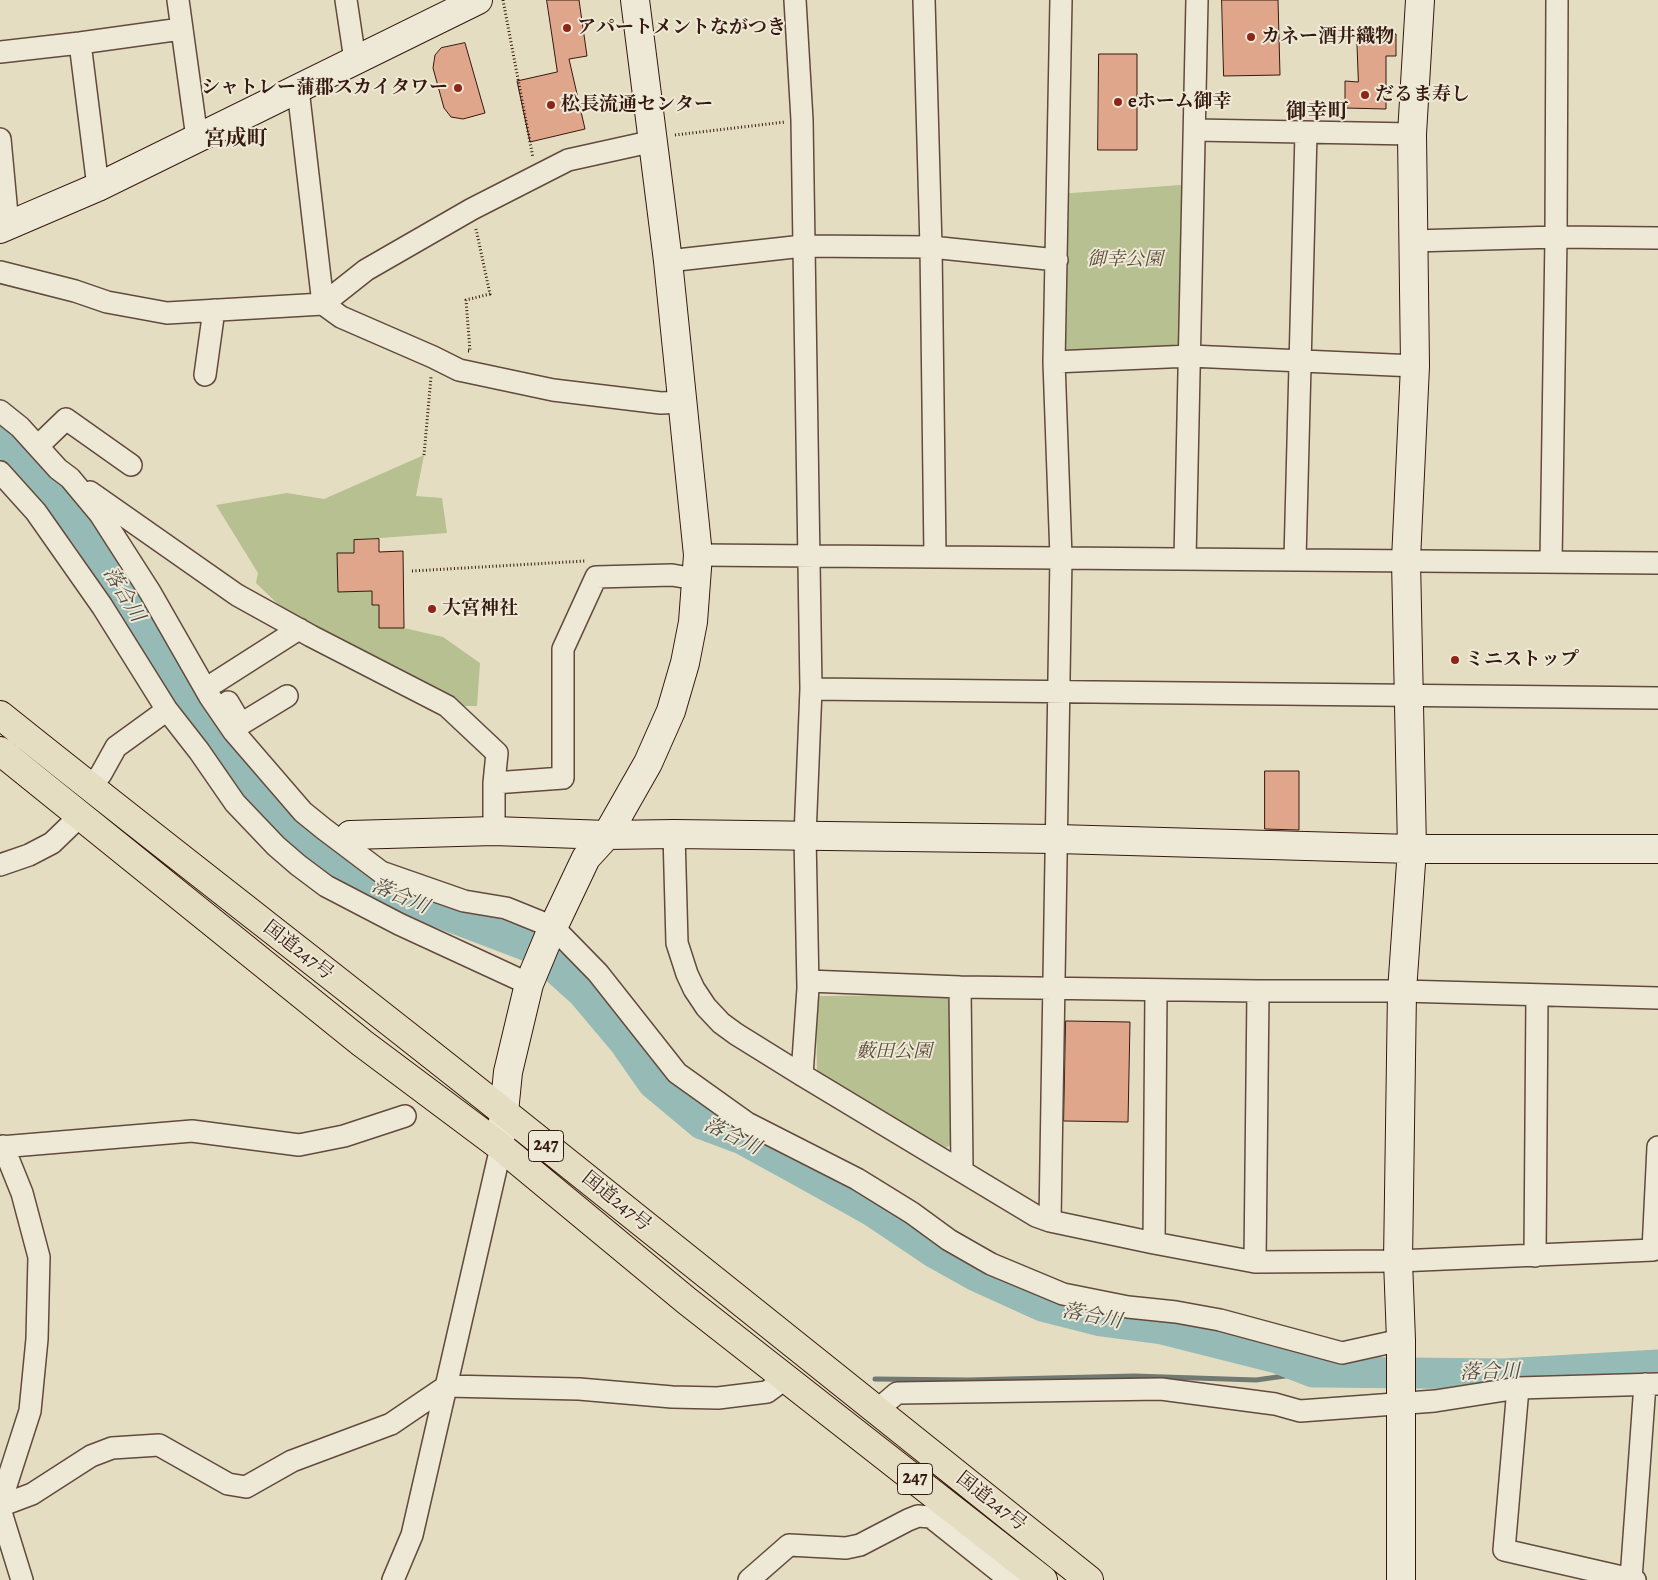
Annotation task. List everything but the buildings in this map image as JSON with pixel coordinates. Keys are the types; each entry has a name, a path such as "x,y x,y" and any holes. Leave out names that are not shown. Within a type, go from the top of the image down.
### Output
{"highway":[{"name":"国道247号","path":"0,714 90,787 504,1112 1089,1580"},
{"name":"国道247号","path":"0,751 362,1043 501,1147 687,1301 1043,1580"}],"street":[{"path":"178,0 197,138"},
{"path":"346,0 355,60"},
{"path":"0,138 4,227 98,188 478,0"},
{"path":"393,1580 412,1535 447,1386 501,1147 508,1072 529,984 586,858 607,835 648,763 671,711 686,663 693,622 697,567 683,402 668,261 635,0"},
{"path":"795,0 802,120 811,689 805,836 808,981 802,1075"},
{"path":"924,0 931,247 935,556"},
{"path":"1050,1221 1061,557 1054,362 1058,260 1062,0"},
{"path":"1185,559 1197,0"},
{"path":"1402,1580 1401,1340 1398,1261 1402,991 1412,849 1406,560 1415,366 1412,134 1420,0"},
{"path":"1551,562 1556,237 1557,0"},
{"path":"0,52 182,29"},
{"path":"80,43 98,188"},
{"path":"298,89 323,304 341,317 459,370 553,390 662,403 683,402"},
{"path":"1195,130 1412,134"},
{"path":"1295,559 1306,133"},
{"path":"0,272 75,291 107,302 166,313 323,304 366,270 472,209 568,160 653,139"},
{"path":"1413,242 1556,237 1658,238"},
{"path":"668,261 803,246 931,247 1058,260"},
{"path":"205,375 214,310"},
{"path":"1054,362 1190,356 1415,366"},
{"path":"0,411 20,427 58,469 237,595 447,706 497,754 494,783 494,831"},
{"path":"38,446 66,419 131,465"},
{"path":"0,472 36,512 102,606 168,710 235,802 252,822 298,865 326,886 399,924 529,984"},
{"path":"70,478 100,514 141,578 210,697 234,732 303,812 381,872 464,901 506,908 551,932 598,973 677,1073 747,1123 857,1179 912,1213 949,1240 991,1264 1063,1294 1128,1307 1176,1312 1220,1320 1342,1353 1401,1340"},
{"path":"494,783 563,778 563,650 596,577 672,576 697,567 809,555 1658,563"},
{"path":"141,578 154,586 241,724 287,696"},
{"path":"216,682 299,629"},
{"path":"811,689 1658,698"},
{"path":"90,787 116,747 168,710"},
{"path":"0,865 29,855 52,843 81,815"},
{"path":"350,835 494,831 607,835 674,834 1057,839 1412,849 1658,849"},
{"path":"674,834 677,944 694,989 706,1007 721,1023 802,1075 1036,1216 1050,1221 1154,1244 1255,1262 1398,1261 1653,1250 1658,1148"},
{"path":"808,981 1054,989 1402,991 1658,998"},
{"path":"960,987 962,1170"},
{"path":"1154,1244 1156,990"},
{"path":"1255,1262 1258,991"},
{"path":"1535,1256 1537,995"},
{"path":"22,1580 0,1506 30,1411 37,1339 39,1257 22,1194 1,1147 192,1132 299,1145 344,1136 405,1116"},
{"path":"0,1506 32,1494 91,1456 112,1448 159,1445 228,1484 246,1486 292,1460 391,1424 447,1386 579,1389 672,1397 718,1398 767,1392 786,1378"},
{"path":"876,1411 897,1393 1161,1389 1276,1404 1300,1411 1435,1401 1518,1388 1651,1384 1633,1579 1504,1550 1518,1388"},
{"path":"749,1580 789,1545 846,1548 860,1545 918,1516 931,1517 1010,1580"}],"path":[{"path":"503,0 536,176"},
{"path":"653,139 802,120"},
{"path":"459,370 458,352 470,351 466,300 490,294 472,209"},
{"path":"424,455 433,357"},
{"path":"412,571 589,561"}],"green space":[{"name":"御幸公園","path":"1194,184 1190,356 1054,362 1058,194"},
{"path":"424,455 416,496 442,498 447,533 354,540 354,553 337,554 338,591 372,591 372,605 379,605 380,628 404,628 443,637 480,663 477,706 447,706 311,636 256,583 258,573 216,505 287,493 324,499"},
{"name":"藪田公園","path":"951,995 951,1145 943,1149 817,1073 816,1001 820,996"}],"waterway":[{"name":"落合川","path":"0,440 68,513 89,539 215,748 286,826 331,863 390,896 433,910 533,948 583,993 625,1043 653,1083 702,1124 742,1139 811,1177 872,1211 933,1252 976,1276 1042,1306 1101,1321 1162,1329 1277,1358 1313,1372 1503,1374 1658,1365"},
{"path":"875,1379 968,1380 1134,1376 1256,1380 1313,1372"}],"place":[{"name":"アパートメントながつき","path":"567,28"},
{"name":"カネー酒井織物","path":"1251,37"},
{"name":"シャトレー蒲郡スカイタワー","path":"458,88"},
{"name":"だるま寿し","path":"1365,95"},
{"name":"eホーム御幸","path":"1118,102"},
{"name":"松長流通センター","path":"551,105"},
{"name":"大宮神社","path":"432,609"},
{"name":"ミニストップ","path":"1455,660"}],"district":[{"name":"御幸町","path":"1317,113"},
{"name":"宮成町","path":"236,140"}]}
